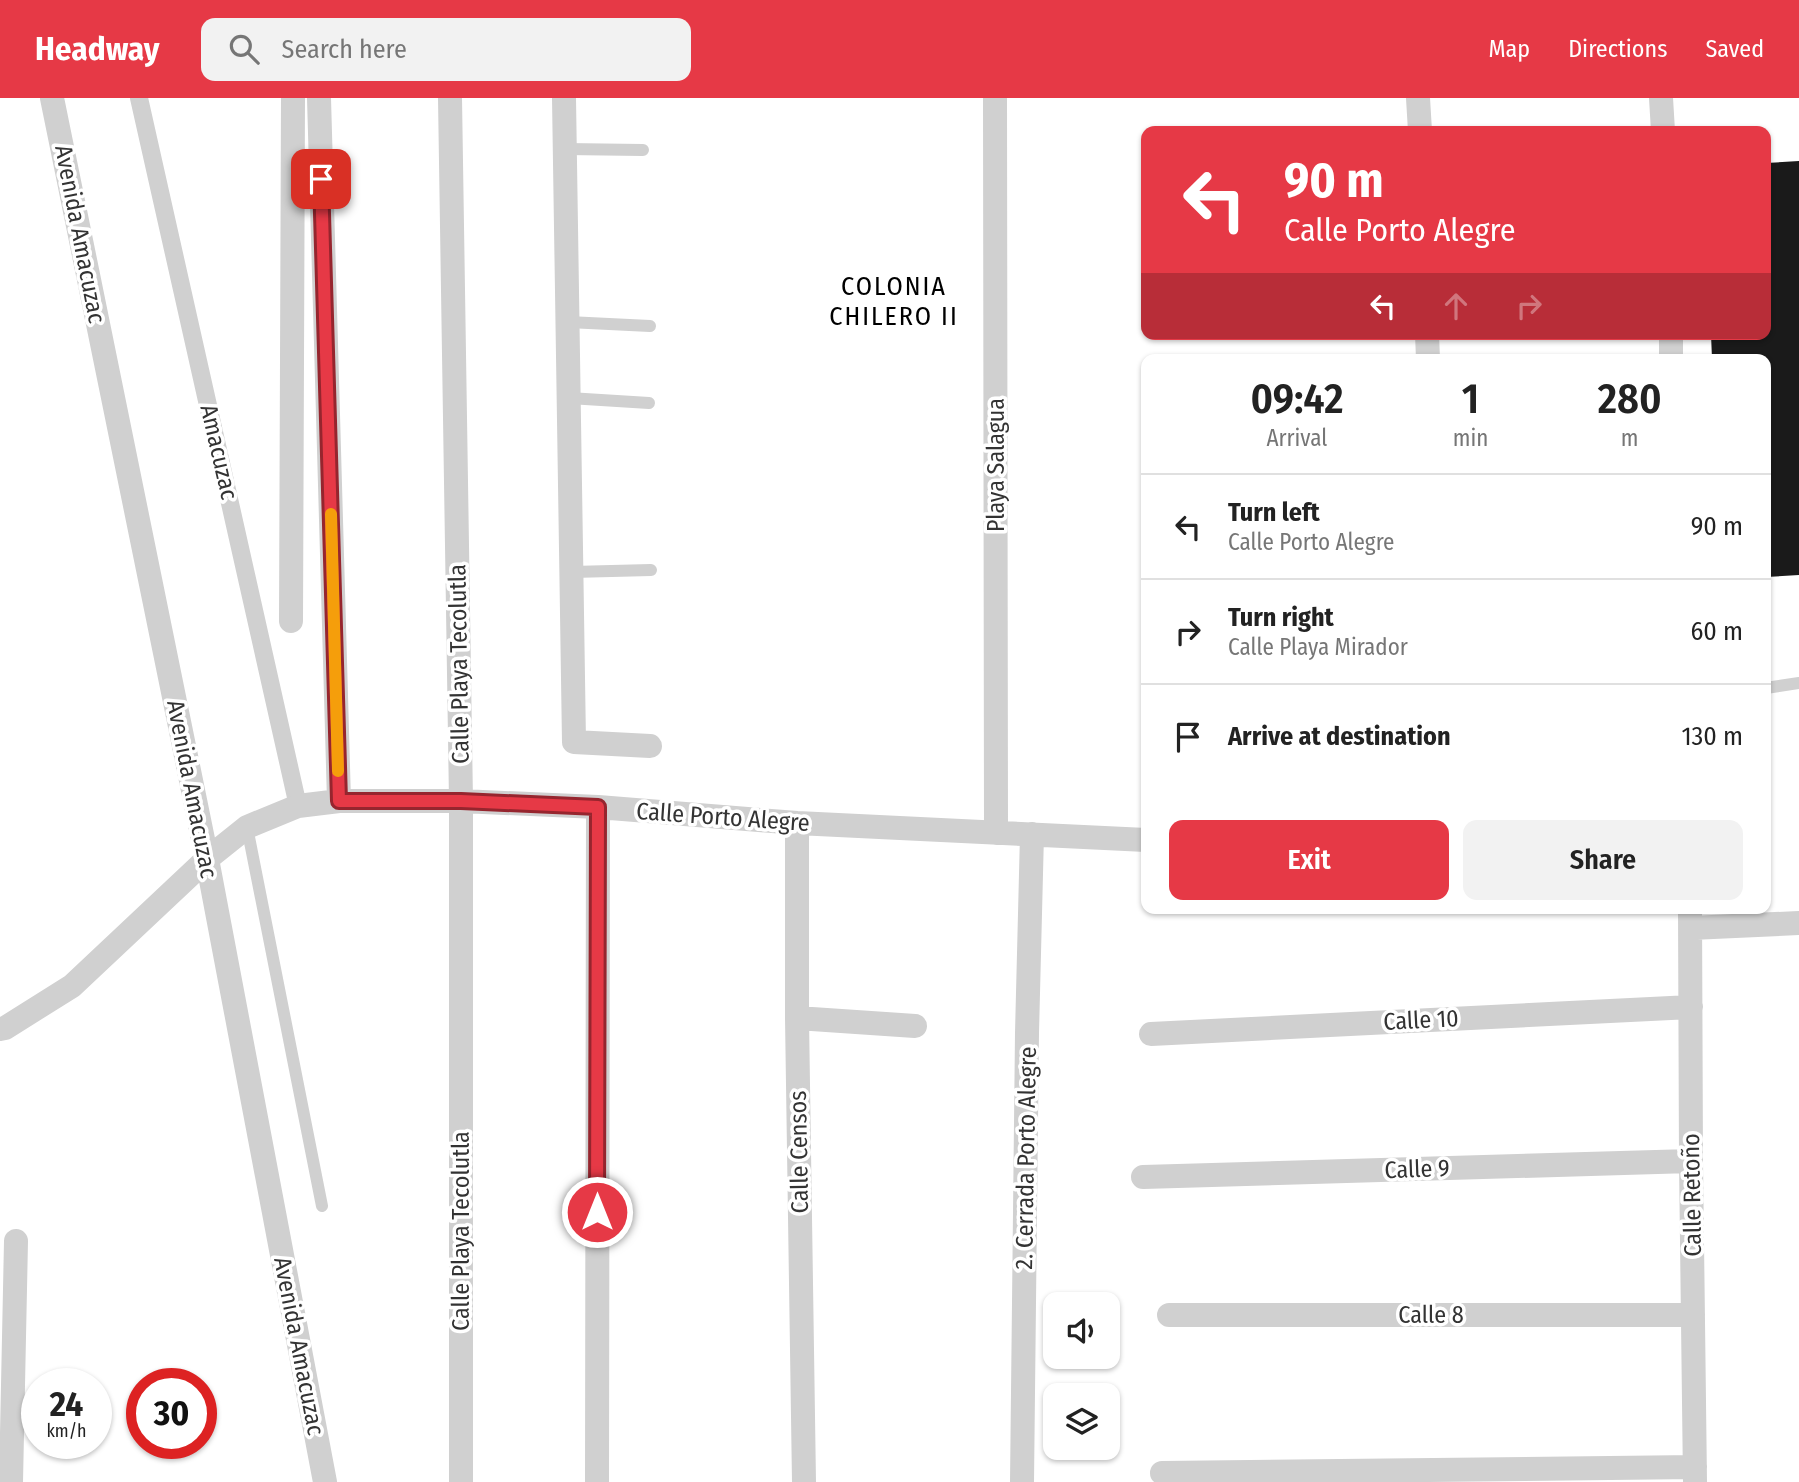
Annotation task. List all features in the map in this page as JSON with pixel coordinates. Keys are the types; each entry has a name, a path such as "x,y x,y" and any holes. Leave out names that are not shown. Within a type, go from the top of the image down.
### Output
{"street":[{"name":"Avenida Amacuzac","path":"52,98 207,859 325,1482"},
{"name":"Amacuzac","path":"139,98 298,806"},
{"path":"291,621 293,98"},
{"path":"319,98 339,801"},
{"name":"Calle Playa Tecolutla","path":"450,98 461,801 461,1482"},
{"path":"564,98 574,742 650,746"},
{"name":"Playa Salagua","path":"995,98 996,833"},
{"path":"1418,98 1420,126"},
{"path":"1661,98 1663,126"},
{"name":"Calle Porto Alegre","path":"0,1029 72,986 207,859 247,827 298,806 339,801 461,801 598,807 797,823 1141,840"},
{"path":"597,1482 598,807"},
{"name":"Calle Censos","path":"797,823 804,1482"},
{"name":"2. Cerrada Porto Alegre","path":"1022,1482 1032,834"},
{"path":"1691,918 1799,923"},
{"name":"Calle Retoño","path":"1691,918 1695,1475"},
{"name":"Calle 10","path":"1151,1034 1691,1007"},
{"path":"797,1018 915,1026"},
{"name":"Calle 9","path":"1143,1177 1691,1161"},
{"path":"11,1482 16,1241"},
{"name":"Calle 8","path":"1169,1315 1693,1315"},
{"path":"1162,1474 1695,1475"}],"lane":[{"path":"565,149 643,150"},
{"path":"568,322 650,326"},
{"path":"569,398 649,403"},
{"path":"572,572 651,569"},
{"path":"1771,687 1799,683"},
{"path":"247,827 322,1206"}],"building":[{"path":"1799,161 1799,575 1771,577 1771,354 1712,354 1711,340 1771,340 1771,163"}],"slow traffic":[{"path":"331,514 338,771"}],"district":[{"name":"COLONIA CHILERO II","path":"894,301"}],"route":[{"path":"321,179 339,801 461,801 598,807 597,1212"}]}
